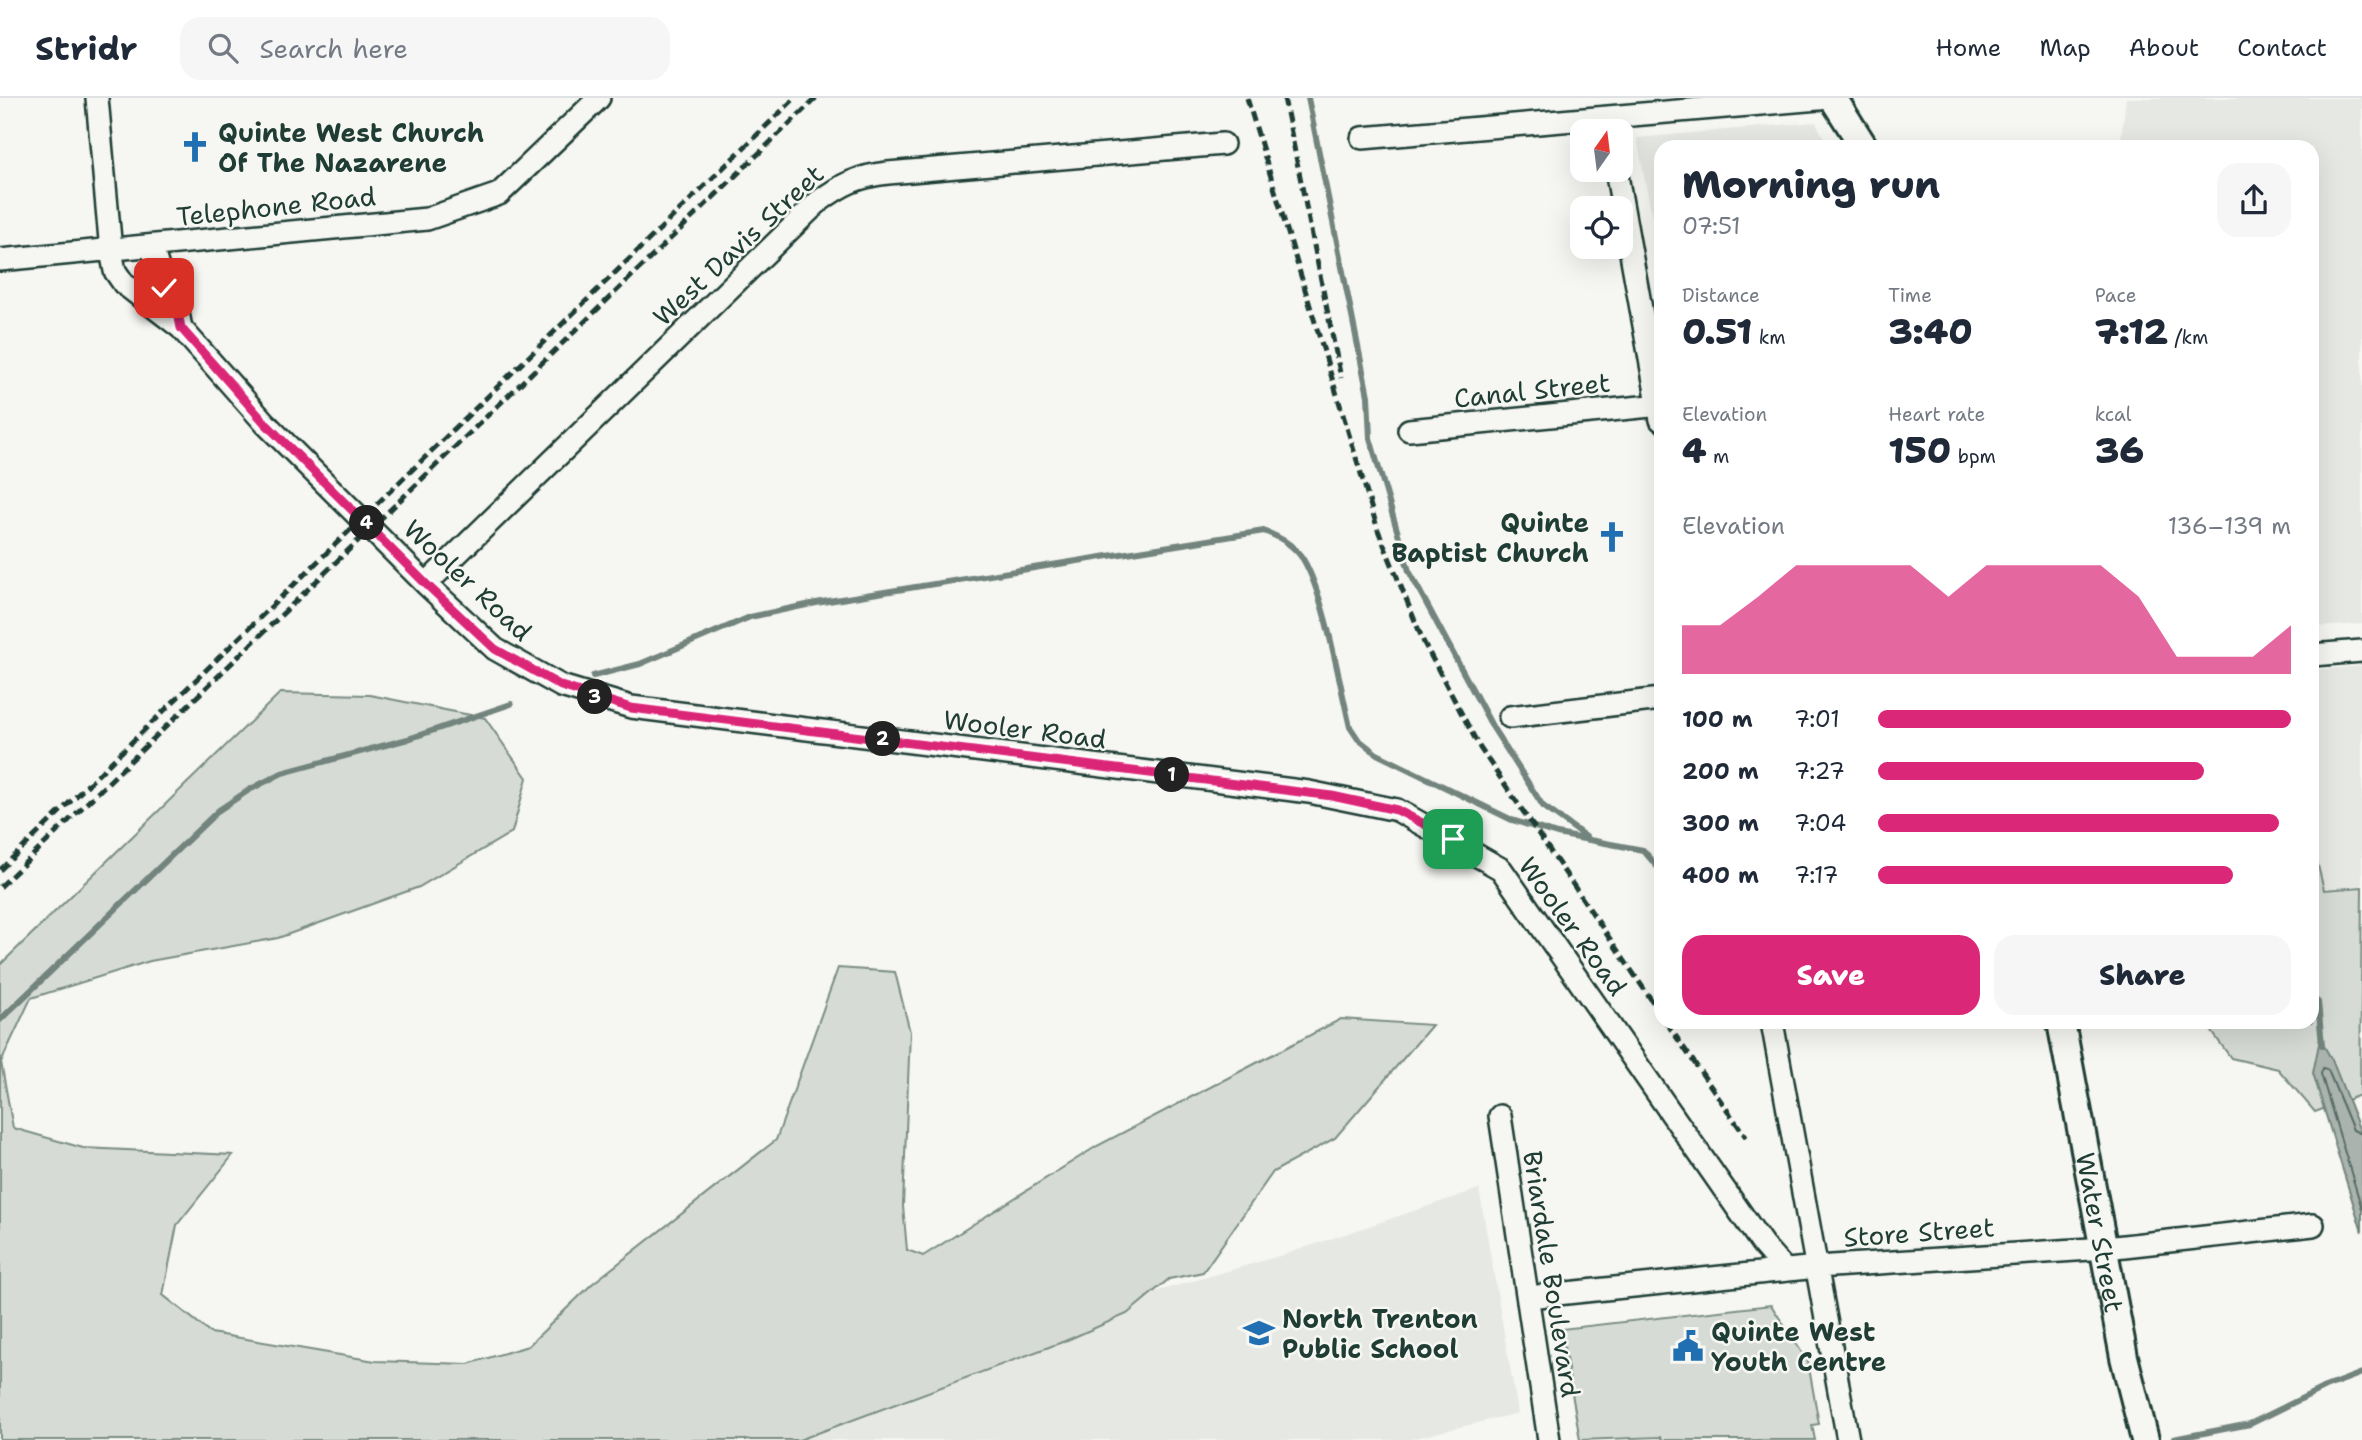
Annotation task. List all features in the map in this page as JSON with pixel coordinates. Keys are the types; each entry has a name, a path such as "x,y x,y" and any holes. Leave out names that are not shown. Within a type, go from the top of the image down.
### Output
{"main road":[{"path":"1832,98 1859,140"},
{"name":"Water Street","path":"2062,1029 2106,1248 2124,1357 2145,1440"}],"street":[{"name":"Wooler Road","path":"97,98 111,251 115,271 124,284 181,328 265,423 426,584 512,661 570,689 631,708 1309,792 1371,803 1415,819 1501,869 1763,1245 1785,1270"},
{"name":"Telephone Road","path":"0,260 426,219 499,194 599,98"},
{"path":"1633,121 1832,98"},
{"path":"1362,138 1570,126"},
{"name":"West Davis Street","path":"426,584 818,202 841,184 862,175 1223,144"},
{"path":"1618,182 1654,377"},
{"name":"Wooler Road","path":"152,247 164,288 178,313 181,328"},
{"name":"Canal Street","path":"1409,430 1654,410"},
{"path":"2319,654 2362,651"},
{"path":"1510,717 1654,700"},
{"path":"1773,1029 1849,1440"},
{"name":"Briardale Boulevard","path":"1500,1116 1549,1440"},
{"name":"Store Street","path":"1528,1297 1817,1267 2106,1248 2313,1225"}],"shaded area":[{"path":"2126,98 2362,98 2362,624 2319,627 2319,140 2121,140"},
{"path":"1816,122 1825,140 1654,140 1654,228 1637,138"},
{"path":"2362,666 2362,887 2319,890 2319,669"},
{"path":"280,693 370,695 485,718 527,778 512,832 419,887 278,938 150,961 31,998 1,1062 13,1128 83,1148 233,1155 177,1225 163,1295 211,1333 375,1361 468,1364 528,1346 592,1284 776,1140 838,968 895,972 910,1032 903,1206 907,1250 923,1256 1097,1146 1341,1019 1432,1025 1335,1138 1273,1172 1203,1272 1169,1279 1127,1314 1065,1341 799,1440 0,1440 0,965"},
{"path":"2319,870 2324,890 2362,887 2360,1095 2315,1112 2278,1069 2231,1058 2210,1029 2319,1029"},
{"name":"North Trenton Public School","path":"1479,1189 1518,1413 1407,1440 747,1440 743,1411 1283,1255"},
{"path":"1771,1305 1808,1362 1819,1424 1812,1425 1815,1440 1662,1440 1661,1437 1580,1440 1561,1329"}],"water":[{"path":"2320,1039 2332,1060 2362,1136 2362,1232 2313,1073"}],"waterway":[{"path":"1308,98 1368,396 1370,438 1409,571 1493,728 1543,806 1586,837"},
{"path":"593,676 640,664 750,617 816,603 1264,531 1295,549 1311,575 1325,617 1350,727 1358,739 1377,754 1512,820 1557,834 1643,850 1654,863"},
{"path":"0,1020 219,810 249,790 282,773 408,739 511,704"},
{"path":"2319,1013 2322,1045"},
{"path":"2173,1439 2250,1424 2325,1387 2362,1373"}],"railway":[{"path":"0,870 795,98"},
{"path":"0,887 816,98"},
{"path":"1247,98 1378,530 1424,643 1480,748 1654,1004"},
{"path":"1284,98 1341,378"},
{"path":"1671,1029 1746,1137"}],"place":[{"name":"Quinte West Church Of The Nazarene","path":"195,147"},
{"name":"Quinte Baptist Church","path":"1612,537"},
{"name":"North Trenton Public School","path":"1259,1333"},
{"name":"Quinte West Youth Centre","path":"1688,1346"}],"route":[{"path":"164,288 178,313 181,328 265,423 495,649 512,661 561,686 631,708 1332,796 1397,810 1453,839"}]}
